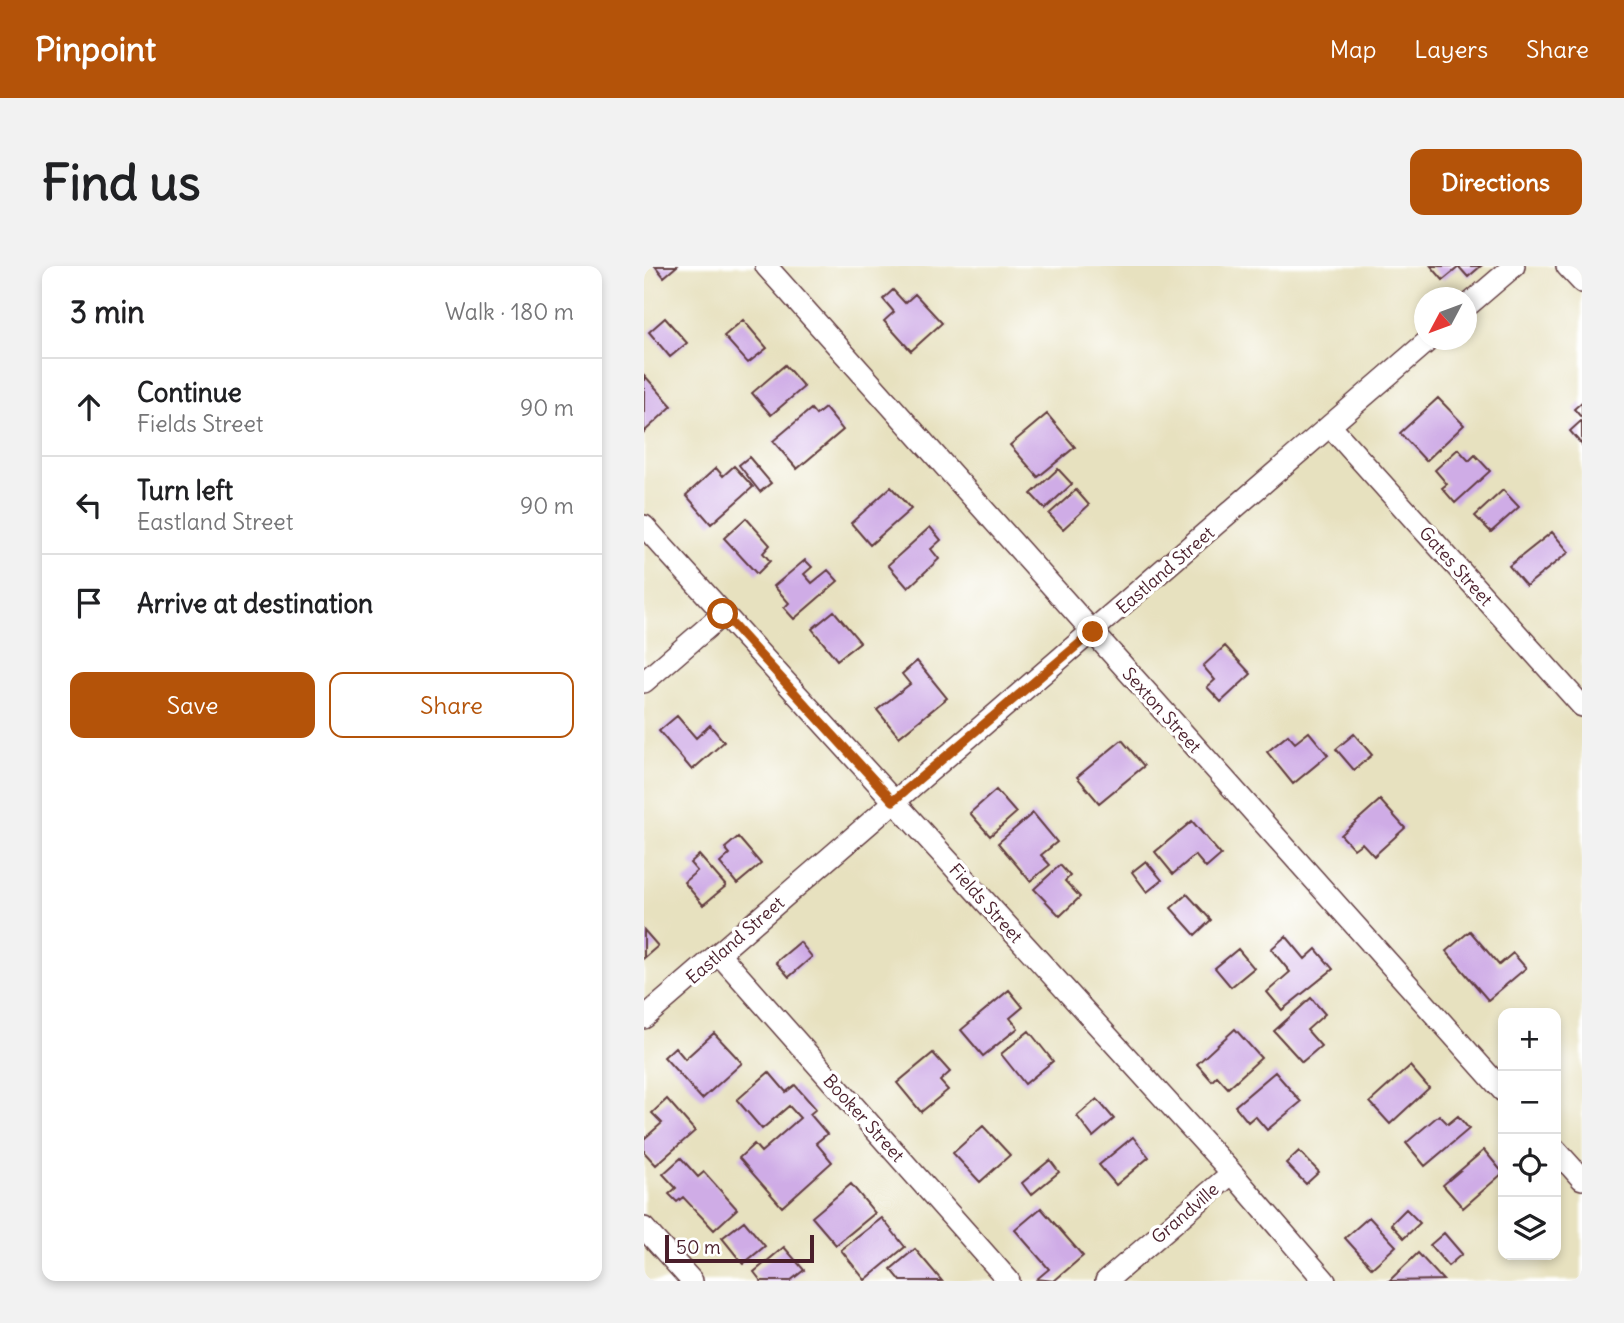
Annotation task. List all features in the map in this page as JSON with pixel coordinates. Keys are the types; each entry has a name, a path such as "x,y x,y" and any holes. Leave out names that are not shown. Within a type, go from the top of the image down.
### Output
{"street":[{"name":"Sexton Street","path":"766,266 1498,1085"},
{"path":"1477,298 1514,266"},
{"path":"1567,266 1582,282"},
{"name":"Eastland Street","path":"644,1018 1417,350"},
{"name":"Gates Street","path":"1330,426 1582,706"},
{"name":"Fields Street","path":"644,526 1231,1173 1325,1281"},
{"path":"644,682 723,614"},
{"name":"Booker Street","path":"720,955 1009,1281"},
{"path":"1561,1156 1582,1180"},
{"name":"Grandville","path":"1106,1281 1231,1173"},
{"path":"644,1228 692,1281"}],"building":[{"path":"655,266 677,266 664,277"},
{"path":"1431,266 1481,266 1468,277 1459,267 1443,280"},
{"path":"893,290 905,303 915,294 942,323 911,351 884,321 894,312 883,299"},
{"path":"665,318 687,343 670,357 649,332"},
{"path":"743,320 767,348 748,363 724,336"},
{"path":"785,365 804,387 771,415 752,393"},
{"path":"644,375 672,406 644,432"},
{"path":"1438,398 1464,425 1426,461 1400,433"},
{"path":"1582,402 1582,418 1574,409"},
{"path":"825,408 843,430 797,469 773,441 811,409 816,415"},
{"path":"1047,414 1075,447 1038,477 1010,445"},
{"path":"1582,420 1582,445 1570,431"},
{"path":"1458,449 1469,461 1475,455 1490,471 1455,503 1442,488 1447,484 1435,470"},
{"path":"749,457 771,483 760,492 739,465"},
{"path":"734,466 753,487 711,524 686,495 716,468 723,476"},
{"path":"1058,469 1072,484 1045,509 1031,494"},
{"path":"891,487 911,509 870,545 851,523"},
{"path":"1076,490 1089,505 1063,529 1049,514"},
{"path":"1503,490 1519,507 1491,532 1475,516"},
{"path":"746,518 770,545 763,553 770,561 757,574 724,538"},
{"path":"930,527 941,540 931,549 939,559 908,588 888,565"},
{"path":"1552,532 1569,552 1526,586 1509,566"},
{"path":"805,560 812,567 804,574 812,583 828,570 838,581 794,619 784,608 789,603 774,586"},
{"path":"834,611 860,642 837,660 812,629"},
{"path":"1225,646 1251,674 1221,702 1207,687 1215,680 1203,666"},
{"path":"917,661 947,698 899,737 877,710 910,684 902,674"},
{"path":"677,716 696,738 710,725 724,742 692,770 659,731"},
{"path":"1309,732 1328,755 1293,784 1267,752 1288,735 1295,743"},
{"path":"1354,734 1372,755 1354,770 1336,749"},
{"path":"1122,740 1144,766 1099,803 1077,777"},
{"path":"996,790 1016,813 990,836 970,813"},
{"path":"1380,800 1405,828 1374,856 1362,843 1354,849 1341,835"},
{"path":"1033,813 1057,842 1041,855 1050,865 1030,881 998,843"},
{"path":"1192,821 1221,855 1206,868 1195,855 1173,874 1155,852"},
{"path":"738,837 761,864 737,884 720,863 730,854 725,848"},
{"path":"699,855 726,886 703,905 684,882 697,871 690,863"},
{"path":"1146,861 1162,880 1147,892 1132,872"},
{"path":"1060,865 1070,876 1065,881 1080,897 1060,916 1034,889"},
{"path":"1187,894 1211,920 1195,935 1171,908"},
{"path":"644,930 658,946 644,958"},
{"path":"1470,931 1499,965 1513,953 1526,968 1488,1000 1446,951"},
{"path":"1286,936 1305,959 1316,949 1333,969 1282,1010 1267,992 1290,972 1271,949"},
{"path":"800,942 812,957 789,977 776,962"},
{"path":"1238,949 1254,968 1231,987 1215,968"},
{"path":"1009,990 1023,1007 1010,1018 1018,1028 983,1056 961,1030"},
{"path":"1311,998 1325,1014 1307,1030 1321,1046 1302,1062 1274,1031"},
{"path":"1235,1029 1261,1058 1228,1088 1217,1076 1212,1081 1197,1064"},
{"path":"1029,1031 1053,1061 1025,1084 1001,1054"},
{"path":"714,1033 742,1063 702,1099 664,1057 675,1047 685,1059"},
{"path":"933,1053 950,1072 940,1081 948,1090 921,1112 897,1083"},
{"path":"1410,1066 1429,1088 1390,1124 1370,1102"},
{"path":"769,1072 786,1092 795,1085 816,1109 810,1114 827,1134 816,1143 832,1162 782,1207 739,1158 754,1144 761,1152 800,1118 789,1106 762,1129 737,1100"},
{"path":"1275,1072 1301,1102 1267,1130 1255,1116 1248,1122 1235,1106"},
{"path":"667,1099 695,1131 656,1165 644,1152 644,1139 662,1123 652,1113"},
{"path":"1097,1099 1114,1119 1093,1137 1077,1116"},
{"path":"1439,1115 1448,1124 1458,1116 1469,1129 1425,1166 1406,1143"},
{"path":"983,1126 1010,1155 980,1182 953,1153"},
{"path":"1133,1137 1149,1157 1116,1185 1099,1165"},
{"path":"1484,1150 1498,1167 1498,1177 1463,1208 1443,1185"},
{"path":"1299,1151 1319,1172 1306,1184 1286,1163"},
{"path":"681,1158 698,1177 704,1172 737,1209 714,1230 683,1197 677,1202 669,1194 676,1188 663,1174"},
{"path":"1050,1160 1059,1172 1031,1195 1022,1183"},
{"path":"851,1184 875,1213 836,1245 812,1217"},
{"path":"1041,1208 1083,1256 1054,1281 1037,1279 1049,1269 1015,1230"},
{"path":"1406,1209 1420,1223 1404,1238 1391,1224"},
{"path":"1369,1217 1396,1246 1372,1268 1345,1238"},
{"path":"882,1218 905,1247 865,1280 841,1250"},
{"path":"744,1221 765,1246 743,1264 722,1238"},
{"path":"1444,1233 1462,1254 1448,1266 1430,1245"},
{"path":"784,1247 804,1270 790,1281 761,1281 754,1272"},
{"path":"915,1249 942,1281 901,1281 891,1269"},
{"path":"1418,1253 1443,1280 1389,1281"}],"route":[{"path":"723,614 893,801 1093,632"}]}
